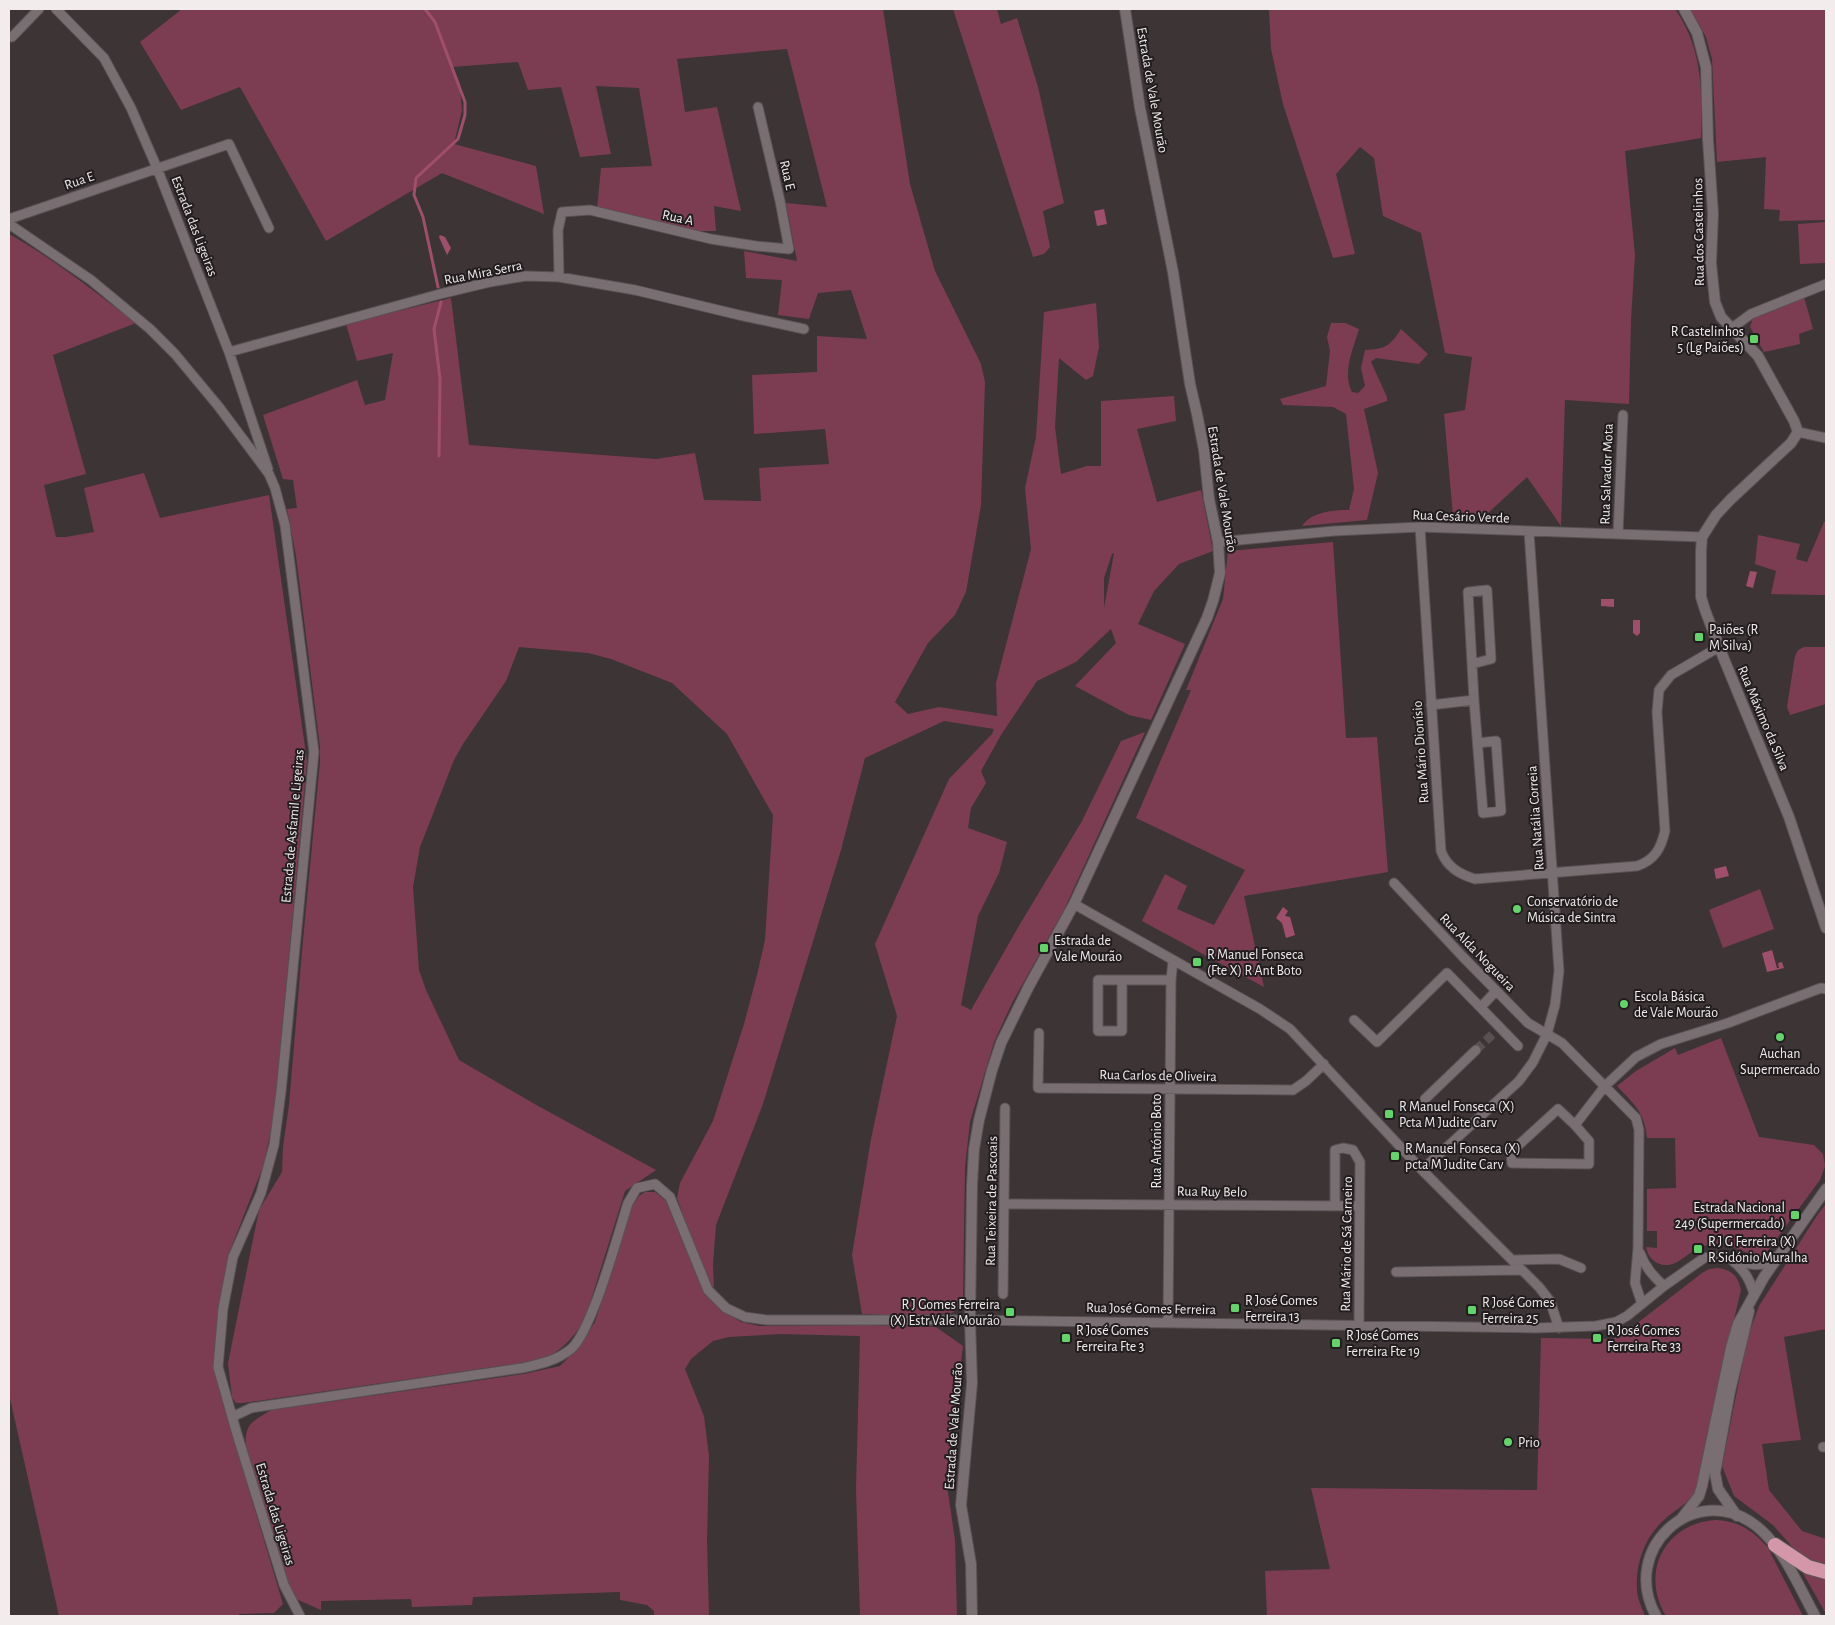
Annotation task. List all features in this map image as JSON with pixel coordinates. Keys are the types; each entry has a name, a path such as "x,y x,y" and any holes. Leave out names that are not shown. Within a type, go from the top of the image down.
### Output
{"highway":[{"path":"1775,1545 1808,1567 1826,1572"}],"street":[{"path":"12,37 39,9"},
{"name":"Estrada das Ligeiras","path":"56,9 104,58 131,108 157,168 229,352 260,441 269,474"},
{"name":"Estrada de Vale Mourão","path":"972,1616 971,1564 961,1505 972,1383 970,1320 974,1158 979,1120 1001,1043 1029,986 1074,904 1213,601 1220,574 1218,542 1209,499 1204,450 1190,384 1173,272 1140,108 1125,9"},
{"name":"Rua dos Castelinhos","path":"1684,9 1697,33 1706,67 1713,214 1711,263 1712,288 1715,302 1721,317 1758,356 1794,421 1798,432"},
{"name":"Rua E","path":"758,107 789,249"},
{"name":"Rua E","path":"9,219 229,144 269,228"},
{"name":"Rua A","path":"559,277 558,230 562,212 590,210 711,238 756,246 789,249"},
{"name":"Estrada de Asfamil e Ligeiras","path":"9,224 91,280 150,329 175,354 219,407 269,474 275,488 285,525 314,752 281,1092 274,1145 261,1193 233,1257 223,1309 218,1367 232,1417"},
{"name":"Rua Mira Serra","path":"229,352 490,282 526,276 559,277 635,290 739,316 804,329"},
{"path":"1732,328 1751,314 1826,284"},
{"name":"Rua Salvador Mota","path":"1618,534 1623,415"},
{"path":"1798,432 1826,438"},
{"name":"Rua Máximo da Silva","path":"1798,432 1795,439 1785,450 1752,478 1716,515 1702,537 1700,551 1701,597 1719,647 1790,817 1826,928"},
{"name":"Rua Cesário Verde","path":"1218,542 1334,531 1420,527 1702,537"},
{"name":"Rua Mário Dionísio","path":"1420,527 1440,851 1446,863 1459,873 1475,879 1637,866 1652,858 1659,849 1665,831 1657,712 1660,690 1671,675 1719,647"},
{"name":"Rua Natália Correia","path":"1422,1170 1519,1081 1533,1062 1547,1034 1556,1001 1559,971 1529,532"},
{"path":"1472,664 1491,659 1487,590 1468,592 1472,664 1474,700 1483,814 1501,811 1496,741 1478,743"},
{"path":"1431,706 1474,700"},
{"name":"Rua Alda Nogueira","path":"1394,882 1463,958 1528,1023 1562,1043 1633,1114 1640,1130 1638,1248 1635,1283 1642,1304"},
{"path":"1074,904 1268,1014 1290,1029 1422,1170 1539,1287 1550,1301 1559,1328"},
{"name":"Rua António Boto","path":"1168,1322 1171,980 1173,960"},
{"path":"1354,1020 1377,1042 1447,973 1480,1008 1497,1030 1518,1046"},
{"path":"1122,980 1122,1031 1098,1031 1098,980 1122,980 1171,980"},
{"path":"1575,1125 1605,1086 1636,1057 1661,1044 1728,1023 1821,988 1826,989"},
{"path":"1480,1008 1496,991"},
{"name":"Rua Carlos de Oliveira","path":"1039,1033 1038,1088 1294,1090 1306,1082 1324,1064"},
{"path":"1425,1098 1476,1050"},
{"name":"Rua Teixeira de Pascoais","path":"1003,1294 1006,1108"},
{"path":"1558,1108 1575,1125 1589,1141 1589,1164 1512,1163 1511,1152 1558,1108"},
{"name":"Rua Mário de Sá Carneiro","path":"1334,1206 1335,1150 1343,1148 1353,1150 1360,1162 1359,1324"},
{"name":"Rua José Gomes Ferreira","path":"232,1417 251,1408 522,1368 550,1362 572,1348 589,1322 628,1203 637,1188 655,1184 670,1197 708,1290 726,1308 745,1317 767,1320 970,1320 1559,1328 1608,1324 1626,1316 1704,1258 1719,1256 1757,1266 1771,1262 1779,1254"},
{"path":"1656,1616 1648,1598 1646,1585 1648,1560 1663,1533 1681,1519 1699,1496 1731,1348 1738,1324 1752,1297 1779,1254 1826,1190"},
{"name":"Rua Ruy Belo","path":"1004,1204 1359,1206"},
{"path":"1638,1248 1649,1272 1664,1286"},
{"path":"1730,1258 1743,1270 1748,1278 1752,1297 1730,1391 1715,1473 1718,1489 1737,1516"},
{"path":"1512,1260 1559,1259 1581,1268"},
{"path":"1396,1272 1522,1270"},
{"name":"Estrada das Ligeiras","path":"232,1417 284,1585 300,1616"},
{"path":"1681,1519 1713,1511 1737,1516 1753,1523 1775,1545 1815,1616"}],"shaded area":[{"path":"182,9 883,9 910,184 935,271 981,364 985,382 981,505 966,592 955,615 928,643 895,702 908,714 939,707 997,716 996,683 1031,549 1025,488 1036,437 1044,312 1096,303 1099,347 1093,376 1086,380 1059,358 1055,427 1061,474 1087,466 1101,466 1101,401 1174,396 1176,421 1137,429 1157,502 1201,490 1213,551 1179,564 1154,591 1138,624 1185,644 1151,720 1129,715 1075,686 1116,643 1111,629 1076,662 1037,681 1001,735 981,771 986,783 971,808 968,828 1007,842 999,873 978,916 961,1005 971,1010 1082,821 1121,741 1145,732 1064,910 1012,1003 994,1042 970,1122 965,1167 963,1298 961,1306 952,1313 901,1316 862,1314 852,1255 871,1139 897,1016 875,944 949,779 992,734 994,729 944,721 865,758 841,850 763,1104 716,1225 713,1264 714,1290 696,1250 677,1198 680,1183 713,1121 744,1024 757,975 765,940 773,815 727,734 672,683 611,659 588,653 519,647 506,681 454,760 420,847 413,887 419,970 426,990 459,1060 538,1106 656,1170 625,1191 585,1319 566,1343 548,1357 541,1360 243,1403 236,1403 232,1397 228,1363 259,1210 282,1172 320,762 320,747 296,556 287,509 297,508 293,480 283,479 263,415 357,380 365,405 385,400 393,353 357,361 346,324 451,298 469,445 656,459 695,453 704,500 761,501 759,468 829,464 825,429 754,434 752,375 817,372 817,336 867,339 851,290 818,293 809,319 778,315 782,280 746,278 744,251 797,261 786,203 827,207 787,49 677,59 685,112 717,107 741,211 714,206 716,231 690,231 597,209 601,168 652,166 639,88 596,86 611,154 580,157 561,87 528,90 518,62 452,67 460,90 462,110 454,144 536,166 544,214 442,173 326,241 240,87 181,110 140,42","holes":["1114,553 1104,608 1104,578"]},
{"path":"953,9 997,9 1001,24 1017,18 1038,87 1064,203 1043,211 1050,247 1044,254 1033,257"},
{"path":"1269,9 1675,9 1684,24 1691,39 1699,71 1701,87 1701,138 1625,151 1635,255 1629,404 1565,400 1561,526 1527,477 1487,514 1453,516 1444,414 1465,410 1472,357 1445,353 1421,233 1383,216 1374,158 1360,147 1336,174 1355,254 1333,258 1283,104 1271,49"},
{"path":"1690,9 1826,9 1826,220 1779,221 1780,210 1764,209 1766,157 1717,162 1712,59 1706,37"},
{"path":"1104,209 1107,224 1097,226 1094,211"},
{"path":"1826,222 1826,263 1800,264 1798,224"},
{"path":"9,234 58,265 136,323 53,355 86,474 44,485 56,537 94,532 84,488 144,473 160,518 269,495 307,761 274,1115 264,1164 229,1253 214,1350 219,1390 283,1604 274,1613 239,1614 239,1616 59,1616 9,1394"},
{"path":"440,235 445,237 451,248 447,255 439,237"},
{"path":"1804,297 1813,329 1799,334 1800,344 1764,352 1750,327 1753,318"},
{"path":"1331,323 1345,323 1359,329 1348,369 1349,385 1352,392 1358,393 1365,386 1361,368 1365,350 1387,346 1401,329 1428,354 1419,364 1376,358 1371,362 1387,397 1387,401 1364,409 1378,473 1367,520 1302,526 1306,521 1317,515 1329,511 1349,510 1354,489 1346,414 1333,407 1283,405 1280,399 1326,386 1330,351 1327,337"},
{"path":"1824,522 1826,522 1826,595 1771,594 1776,571 1755,564 1758,535 1800,544 1796,559 1807,562"},
{"path":"1333,542 1346,738 1377,737 1388,872 1244,896 1264,987 1142,921 1165,874 1187,886 1177,909 1214,925 1245,870 1136,818 1191,690 1186,690 1223,599 1228,551"},
{"path":"1750,571 1757,572 1753,588 1746,586"},
{"path":"1601,599 1614,599 1614,607 1601,606"},
{"path":"1633,620 1640,620 1640,633 1637,636 1633,633"},
{"path":"1804,647 1826,647 1826,704 1790,715 1787,707 1795,656 1798,650"},
{"path":"1726,866 1729,876 1716,879 1714,869"},
{"path":"1760,889 1774,929 1723,948 1709,910"},
{"path":"1283,907 1288,911 1285,916 1290,917 1295,935 1286,938 1282,923 1276,918"},
{"path":"1772,950 1777,968 1779,968 1778,963 1782,962 1784,968 1767,972 1762,953"},
{"path":"1721,1038 1759,1137 1814,1145 1823,1154 1825,1166 1820,1180 1762,1256 1750,1254 1723,1244 1714,1244 1697,1249 1670,1265 1661,1264 1653,1260 1646,1247 1657,1248 1657,1231 1647,1231 1647,1189 1676,1188 1675,1138 1647,1138 1644,1122 1638,1109 1617,1086 1636,1071 1675,1048 1678,1055"},
{"path":"645,1192 655,1192 666,1201 703,1291 723,1311 741,1322 759,1326 868,1325 936,1327 963,1346 946,1479 955,1540 957,1616 860,1616 856,1489 860,1336 780,1334 729,1337 713,1341 691,1359 685,1369 704,1416 709,1456 707,1541 709,1616 654,1616 654,1611 647,1605 620,1600 620,1592 473,1597 472,1605 412,1607 411,1599 321,1601 321,1610 296,1599 289,1585 246,1450 246,1435 250,1425 271,1410 524,1374 560,1366 578,1348 595,1322 632,1206 639,1196"},
{"path":"1826,1204 1826,1329 1784,1337 1801,1440 1762,1444 1769,1490 1802,1531 1826,1539 1826,1566 1812,1562 1795,1550 1773,1525 1734,1496 1722,1466 1748,1336 1759,1306"},
{"path":"1718,1268 1734,1274 1741,1290 1696,1491 1686,1503 1669,1515 1658,1526 1647,1542 1640,1561 1637,1593 1645,1616 1267,1616 1265,1571 1330,1569 1311,1488 1537,1490 1541,1338 1613,1339 1631,1328 1702,1273 1709,1269"},
{"path":"1715,1520 1731,1522 1751,1531 1768,1548 1803,1616 1666,1616 1659,1600 1656,1583 1657,1568 1662,1553 1670,1541 1682,1531 1697,1524"},
{"path":"1800,1568 1826,1578 1825,1612"}],"waterway":[{"path":"425,9 435,22 465,102 465,115 458,139 416,178 414,195 423,217 438,287"},
{"path":"439,456 440,379 434,329 441,302"}],"tunnel":[{"path":"1476,1050 1495,1032"}],"place":[{"name":"R Castelinhos 5 (Lg Paiões)","path":"1754,339"},
{"name":"Paiões (R M Silva)","path":"1699,637"},
{"name":"Conservatório de Música de Sintra","path":"1517,909"},
{"name":"Estrada de Vale Mourão","path":"1044,948"},
{"name":"R Manuel Fonseca (Fte X) R Ant Boto","path":"1197,962"},
{"name":"Escola Básica de Vale Mourão","path":"1624,1004"},
{"name":"Auchan Supermercado","path":"1780,1037"},
{"name":"R Manuel Fonseca (X) Pcta M Judite Carv","path":"1389,1114"},
{"name":"R Manuel Fonseca (X) pcta M Judite Carv","path":"1395,1156"},
{"name":"Estrada Nacional 249 (Supermercado)","path":"1795,1215"},
{"name":"R J G Ferreira (X) R Sidónio Muralha","path":"1698,1249"},
{"name":"R José Gomes Ferreira 13","path":"1235,1308"},
{"name":"R José Gomes Ferreira 25","path":"1472,1310"},
{"name":"R J Gomes Ferreira (X) Estr Vale Mourão","path":"1010,1312"},
{"name":"R José Gomes Ferreira Fte 3","path":"1066,1338"},
{"name":"R José Gomes Ferreira Fte 33","path":"1597,1338"},
{"name":"R José Gomes Ferreira Fte 19","path":"1336,1343"},
{"name":"Prio","path":"1508,1442"}]}
